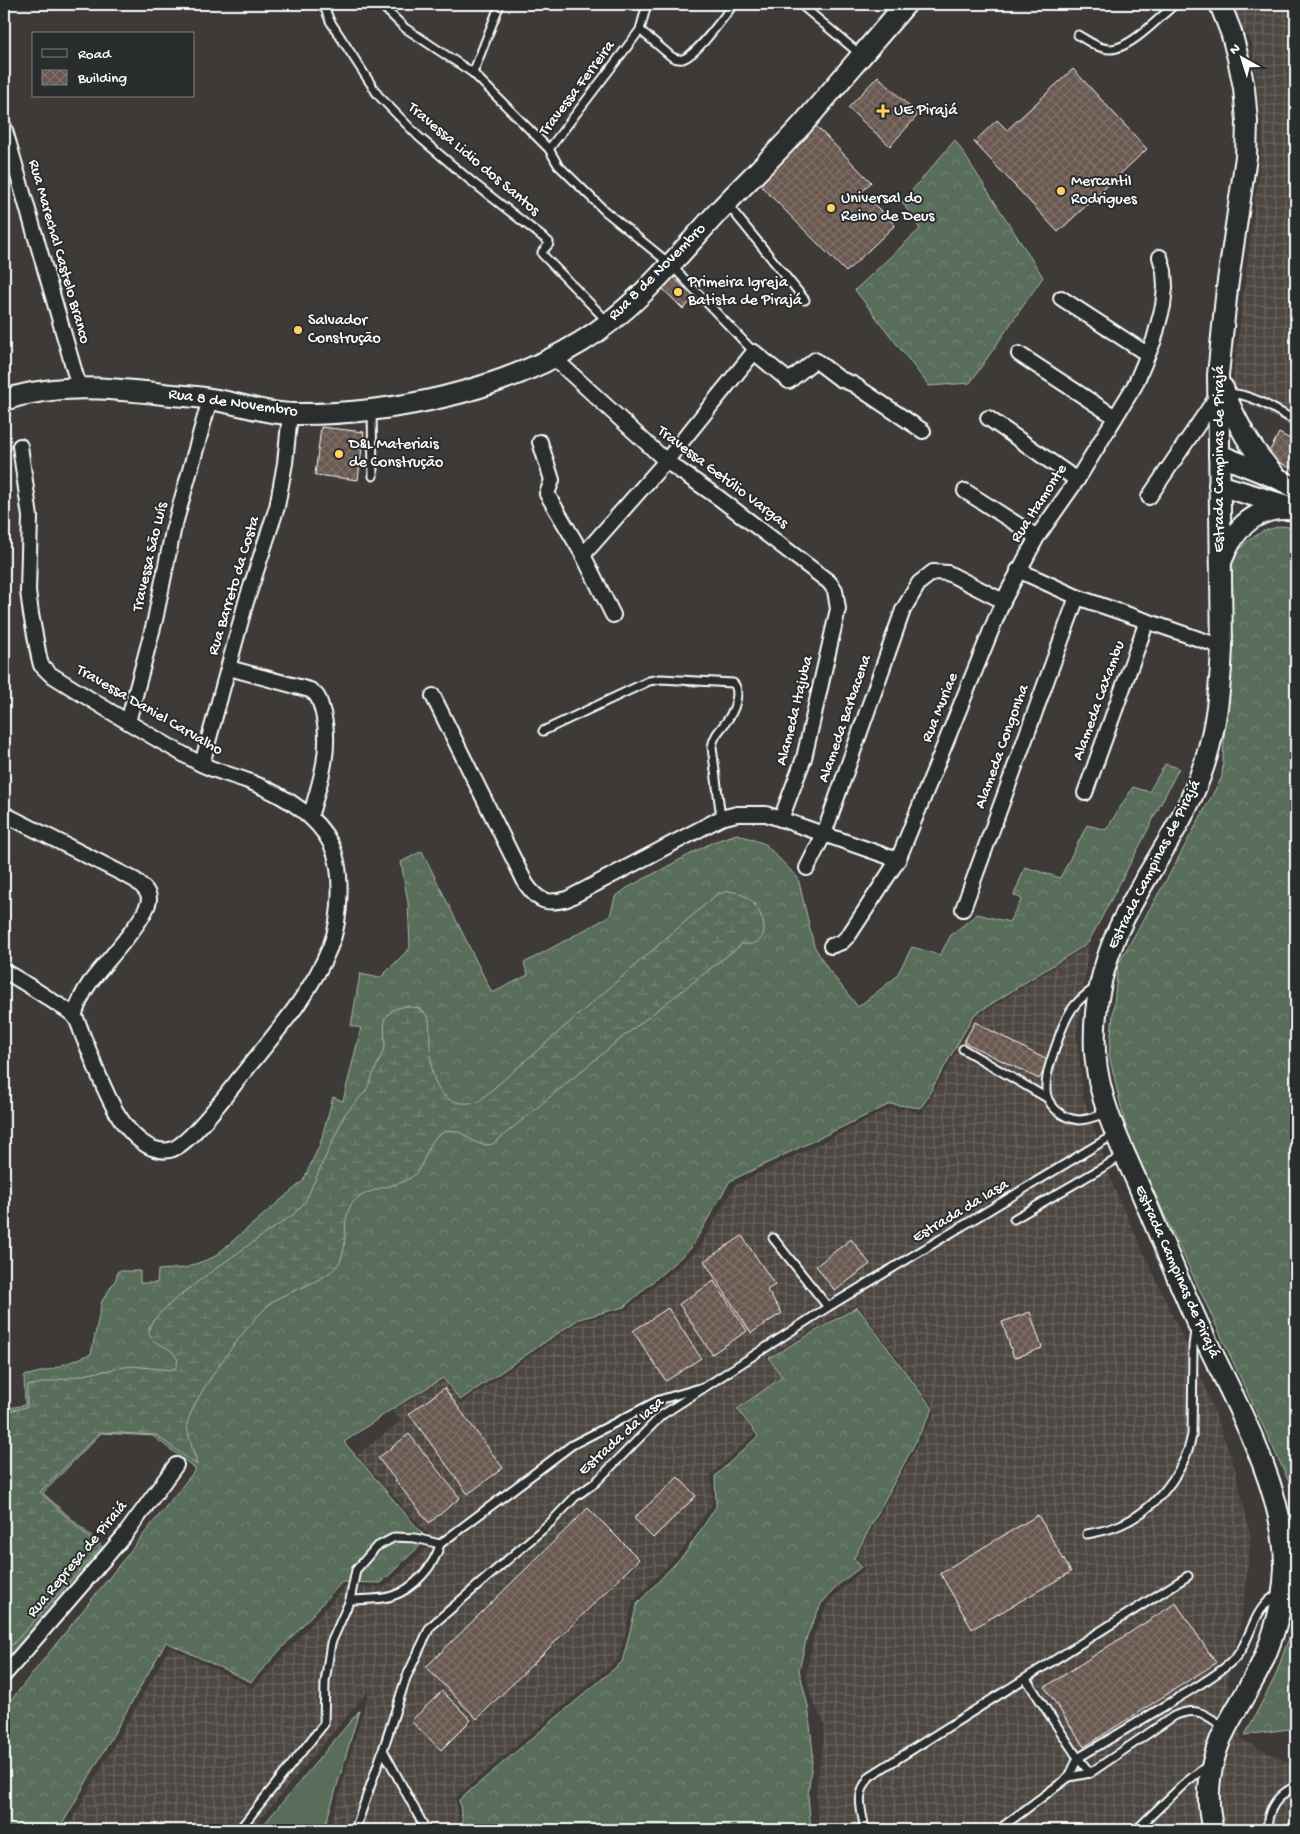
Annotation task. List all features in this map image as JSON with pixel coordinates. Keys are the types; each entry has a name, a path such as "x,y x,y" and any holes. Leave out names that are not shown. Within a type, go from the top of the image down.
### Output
{"main road":[{"name":"Rua 8 de Novembro","path":"5,397 79,387 210,399 290,414 336,414 372,411 425,401 517,374 554,358 582,342 609,323 641,294 800,127 906,4"},
{"name":"Estrada Campinas de Pirajá","path":"1213,1830 1209,1814 1209,1788 1214,1760 1226,1728 1261,1665 1278,1619 1285,1567 1283,1541 1269,1482 1248,1428 1197,1320 1115,1134 1099,1081 1095,1053 1095,1024 1100,984 1117,932 1184,814 1203,769 1216,719 1222,647 1219,455 1220,388 1227,288 1246,157 1247,122 1244,88 1238,58 1231,32 1220,4"},
{"path":"1220,388 1246,439 1277,478"},
{"path":"1219,455 1277,478 1296,488"},
{"path":"1220,485 1296,510"},
{"path":"1220,566 1225,551 1252,518 1263,511 1278,509 1296,510"}],"street":[{"name":"Rua Marechal Castelo Branco","path":"4,126 79,387"},
{"name":"Rua Itamonte","path":"1160,257 1164,271 1165,287 1163,306 1154,340 1135,385 1077,480 1018,570 1077,597 1222,647"},
{"path":"1061,298 1147,354"},
{"path":"583,556 666,461 754,352 789,381 815,360 840,379 853,384 923,431"},
{"path":"1019,354 1115,417"},
{"name":"Travessa Getúlio Vargas","path":"554,358 666,461 719,498 829,582 836,590 838,609"},
{"path":"1149,497 1220,388"},
{"name":"Travessa São Luís","path":"128,722 155,620 173,531 210,399"},
{"name":"Rua Barreto da Costa","path":"202,764 246,602 277,507 285,462 290,414"},
{"path":"988,418 1077,480"},
{"path":"540,442 552,480 547,494 583,556 613,614"},
{"name":"Travessa Daniel Carvalho","path":"20,446 30,517 28,591 41,665 50,674 128,722 202,764 252,783 290,802 310,817 329,841 334,853 340,890 338,920 330,946 316,976 288,1017 208,1117 184,1142 175,1148 163,1151 153,1149 132,1133 112,1105 74,1016"},
{"path":"965,491 1038,537"},
{"name":"Rua Muriae","path":"831,946 842,942 849,935 898,860 1003,601 1018,570"},
{"name":"Alameda Barbacena","path":"807,868 824,834 903,610 919,583 934,572 948,573 1003,601"},
{"name":"Alameda Congonha","path":"963,909 1077,597"},
{"name":"Alameda Itajuba","path":"781,819 804,758 838,609"},
{"name":"Alameda Caxambu","path":"1085,793 1147,621"},
{"path":"229,668 310,690 319,697 327,726 325,763 310,817"},
{"path":"433,696 526,884 537,898 545,901 567,900 721,818 737,814 766,814 898,860"},
{"path":"4,814 135,880 141,885 149,898 139,920 80,998 74,1016 4,971"},
{"name":"Rua Represa de Piraiá","path":"4,1675 124,1536 176,1465"}],"lane":[{"name":"Travessa Lidio dos Santos","path":"323,4 330,21 378,95 427,143 471,181 549,242 542,254 609,323"},
{"path":"380,4 405,28 473,73 549,149"},
{"path":"473,73 500,4"},
{"name":"Travessa Ferreira","path":"646,4 640,30 549,149 558,165 605,211 670,264 754,352"},
{"path":"640,30 672,57 683,59 696,50 734,4"},
{"path":"800,4 861,56"},
{"path":"1078,35 1096,45 1109,49 1122,47 1175,4"},
{"path":"726,203 805,300"},
{"path":"1220,388 1254,398 1296,421"},
{"path":"372,411 373,476"},
{"path":"544,731 649,681 661,679 733,683 736,686 737,692 732,714 713,739 712,747 721,818"},
{"path":"1047,1098 1048,1070 1062,1028 1075,1005 1100,984"},
{"path":"963,1049 1047,1098 1060,1112 1078,1120 1108,1112"},
{"name":"Estrada da Iasa","path":"355,1830 384,1750 406,1678 430,1627 551,1522 575,1497 596,1482 662,1415 828,1308 1115,1134"},
{"name":"Estrada da Iasa","path":"1014,1219 1124,1154"},
{"path":"772,1238 828,1308"},
{"path":"1087,1534 1105,1531 1136,1516 1166,1488 1184,1463 1190,1448 1192,1435 1193,1346 1197,1320"},
{"path":"350,1600 392,1596 408,1587 422,1576 437,1557 440,1544 572,1445 659,1400 706,1387"},
{"path":"240,1830 324,1724 325,1682 332,1643 350,1600 356,1570 376,1547 396,1536 440,1544"},
{"path":"865,1830 860,1800 862,1787 870,1776 1188,1576"},
{"path":"998,1830 1069,1777 1078,1758 1210,1678 1232,1662 1245,1645 1261,1608 1272,1598 1283,1592"},
{"path":"1026,1679 1090,1774"},
{"path":"1069,1777 1090,1774 1174,1716 1184,1712 1197,1711 1207,1715 1226,1728"},
{"path":"384,1750 426,1830"},
{"path":"1136,1830 1185,1783 1214,1760"},
{"path":"1267,1830 1268,1814 1274,1802 1283,1793 1296,1786"}],"shaded area":[{"path":"1230,4 1296,4 1296,429 1239,399 1232,387 1263,135 1252,44"},
{"path":"1089,945 1077,1036 1083,1096 1114,1188 1204,1384 1234,1465 1251,1537 1242,1617 1227,1681 1242,1740 1291,1764 1296,1764 1296,1830 819,1830 816,1793 825,1725 811,1698 806,1675 814,1635 829,1601 865,1568 856,1558 936,1410 857,1304 767,1357 781,1376 735,1409 755,1434 711,1475 713,1502 684,1548 633,1602 619,1659 455,1798 461,1830 329,1830 369,1690 251,1830 66,1830 170,1647 253,1688 345,1587 385,1587 434,1541 357,1455 401,1421 393,1411 443,1380 461,1404 579,1322 626,1310 698,1250 735,1185 893,1107 897,1112 906,1108 921,1115 976,1017"}],"green space":[{"path":"955,140 1043,277 970,383 929,386 855,290 920,229 902,202"},
{"path":"1281,526 1296,528 1296,1497 1128,1136 1109,1055 1118,964 1222,777 1232,598 1231,566 1239,550 1249,540 1263,531"},
{"path":"1165,764 1179,768 1088,943 974,1015 921,1108 890,1104 730,1181 691,1248 624,1307 579,1319 460,1400 443,1378 392,1409 344,1442 427,1539 381,1583 342,1582 251,1682 166,1642 59,1830 4,1830 4,1709 196,1469 153,1436 101,1433 43,1493 104,1548 11,1654 4,1649 4,1409 25,1405 24,1376 52,1369 91,1354 102,1301 116,1279 118,1271 140,1271 140,1283 157,1283 158,1270 185,1268 214,1257 303,1181 320,1144 333,1097 343,1101 361,1028 351,1026 360,974 380,978 410,948 408,903 401,862 422,851 492,993 528,975 524,963 610,916 615,897 627,888 713,842 737,834 765,844 798,878 814,946 828,969 858,1007 896,977 912,947 940,955 951,935 977,914 1009,922 1022,899 1014,895 1025,867 1060,878 1087,825 1106,830 1133,787 1149,792"},
{"path":"728,891 745,896 756,906 763,921 764,929 763,936 759,941 752,944 742,944 624,1036 493,1144 485,1145 478,1143 456,1131 442,1133 433,1142 417,1172 412,1177 406,1181 372,1191 356,1199 348,1212 343,1253 336,1267 317,1280 276,1299 266,1307 239,1338 199,1397 187,1425 197,1465 156,1435 100,1432 40,1492 100,1548 12,1645 4,1640 4,1412 27,1407 27,1386 131,1366 170,1370 176,1368 178,1360 173,1352 156,1343 150,1337 149,1329 155,1319 190,1288 294,1214 305,1202 345,1114 366,1091 385,1047 384,1020 392,1010 405,1006 418,1008 424,1012 429,1019 431,1064 439,1090 448,1098 460,1103 478,1102 716,895"},
{"path":"857,1307 933,1409 854,1558 861,1567 840,1583 821,1604 807,1636 799,1670 808,1706 813,1753 808,1795 811,1830 464,1830 459,1800 622,1662 637,1604 686,1552 716,1507 715,1476 758,1436 737,1409 782,1377 769,1358"},
{"path":"1296,1618 1296,1728 1245,1735 1275,1677"},
{"path":"359,1711 324,1830 259,1830"}],"building":[{"name":"Mercantil Rodrigues","path":"1073,69 1147,149 1058,232 974,142 997,120 1007,130"},
{"name":"UE Pirajá","path":"878,76 918,115 890,146 848,108"},
{"name":"Universal do Reino de Deus","path":"816,126 871,182 862,192 895,225 846,272 758,183"},
{"name":"Primeira Igreja Batista de Pirajá","path":"672,276 695,298 683,309 661,287"},
{"name":"D&L Materiais de Construção","path":"321,427 364,432 358,480 315,475"},
{"path":"1279,433 1296,442 1296,471 1267,456"},
{"path":"975,1022 1049,1061 1039,1079 964,1042"},
{"path":"742,1236 775,1285 767,1290 782,1313 751,1333 704,1261"},
{"path":"851,1239 870,1264 835,1291 816,1266"},
{"path":"714,1281 747,1331 712,1354 679,1304"},
{"path":"668,1308 701,1358 666,1381 633,1331"},
{"path":"1030,1312 1042,1348 1014,1358 1002,1322"},
{"path":"444,1388 503,1468 468,1494 409,1414"},
{"path":"409,1434 460,1498 429,1523 378,1458"},
{"path":"678,1477 696,1496 653,1538 634,1518"},
{"path":"588,1508 639,1559 477,1719 426,1667"},
{"path":"1038,1515 1071,1572 972,1629 940,1573"},
{"path":"1176,1603 1216,1663 1084,1747 1045,1687"},
{"path":"442,1691 471,1720 441,1750 411,1721"}],"place":[{"name":"UE Pirajá","path":"883,111"},
{"name":"Mercantil Rodrigues","path":"1061,191"},
{"name":"Universal do Reino de Deus","path":"831,208"},
{"name":"Primeira Igreja Batista de Pirajá","path":"678,292"},
{"name":"Salvador Construção","path":"298,330"},
{"name":"D&L Materiais de Construção","path":"339,454"}]}
